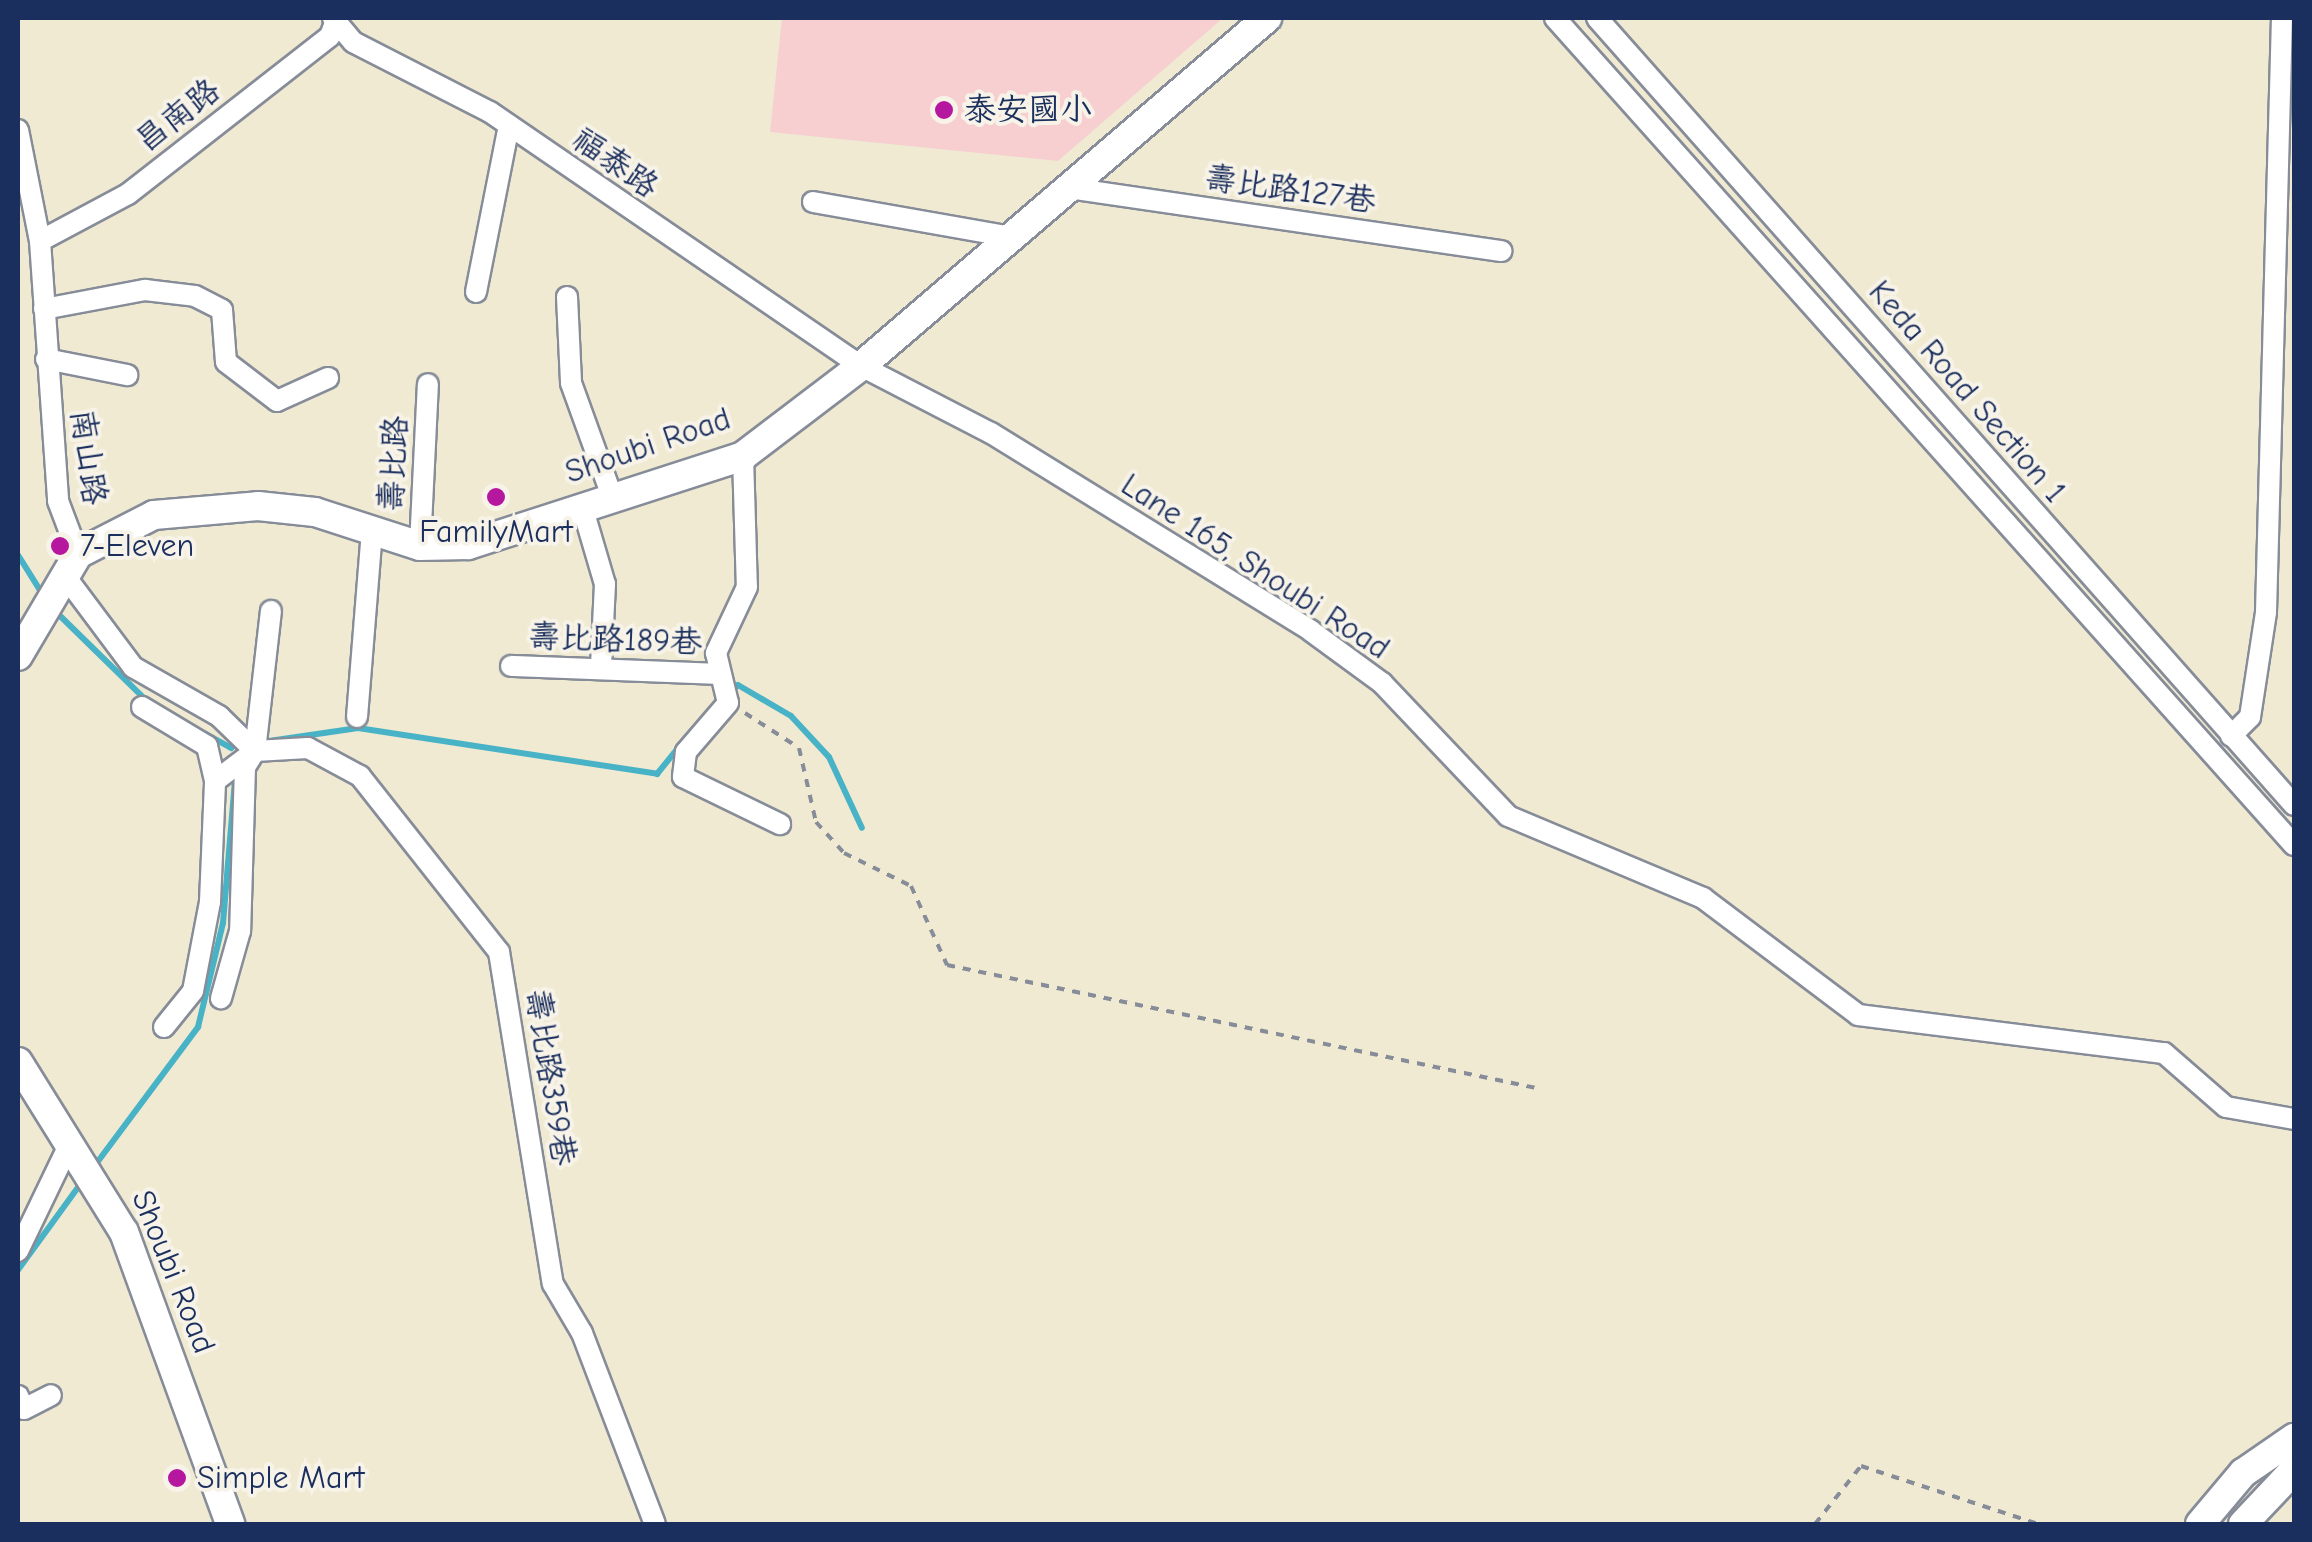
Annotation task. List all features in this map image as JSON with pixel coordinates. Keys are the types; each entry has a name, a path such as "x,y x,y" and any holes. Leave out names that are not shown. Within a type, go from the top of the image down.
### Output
{"main road":[{"name":"Shoubi Road","path":"67,573 154,515 223,506 315,512 420,546 468,545 742,456 861,366 1267,18"},
{"path":"23,643 67,573"},
{"name":"Shoubi Road","path":"18,1062 124,1232 230,1524"},
{"path":"2200,1524 2243,1472 2294,1438"},
{"path":"2243,1524 2294,1470"}],"street":[{"name":"福泰路","path":"335,18 353,42 509,125 861,366"},
{"name":"昌南路","path":"40,240 128,194 330,36 335,18"},
{"path":"1555,18 2294,845"},
{"name":"Keda Road Section 1","path":"1596,18 2294,805"},
{"path":"2231,736 2250,717 2268,570 2282,18"},
{"path":"476,292 509,125"},
{"name":"南山路","path":"18,130 40,240 46,359 67,573"},
{"name":"壽比路127巷","path":"1069,188 1502,251"},
{"path":"813,202 1012,237"},
{"path":"44,309 145,290 196,296 222,310 226,362 278,401 328,378"},
{"path":"567,297 571,383 612,496"},
{"path":"46,359 127,375"},
{"name":"Lane 165, Shoubi Road","path":"861,366 991,434 1312,630 1382,683 1508,816 1702,898 1858,1015 2164,1054 2226,1107 2294,1119"},
{"name":"壽比路","path":"420,546 428,384"},
{"name":"壽比路189巷","path":"728,703 717,674 716,653 747,587 742,456"},
{"path":"582,506 605,584 601,666"},
{"path":"357,717 372,531"},
{"path":"67,573 133,668 219,716 236,764"},
{"path":"164,1027 193,991 236,764 271,611"},
{"name":"壽比路189巷","path":"511,666 601,666 717,674"},
{"path":"728,703 686,752 683,777 780,824"},
{"path":"142,707 246,768 240,931 221,998"},
{"name":"壽比路359巷","path":"236,764 308,748 360,776 499,952 553,1284 582,1332 654,1524"},
{"path":"18,1251 70,1140"},
{"path":"18,1396 24,1408 50,1396"}],"path":[{"path":"728,703 798,748 816,822 844,854 911,886 947,965 1541,1089"},
{"path":"1816,1524 1861,1466 2038,1524"}],"shaded area":[{"name":"泰安國小","path":"782,18 1223,18 1058,161 770,132"}],"waterway":[{"path":"18,555 43,595"},
{"path":"53,609 147,701"},
{"path":"728,694 738,685 791,716 829,757 862,828"},
{"path":"269,741 358,728 657,774 682,743"},
{"path":"206,734 231,748"},
{"path":"93,1168 198,1027 223,923 235,779"},
{"path":"18,1270 82,1182"}],"place":[{"name":"泰安國小","path":"944,110"},
{"name":"FamilyMart","path":"496,497"},
{"name":"7-Eleven","path":"60,546"},
{"name":"Simple Mart","path":"177,1478"}]}
